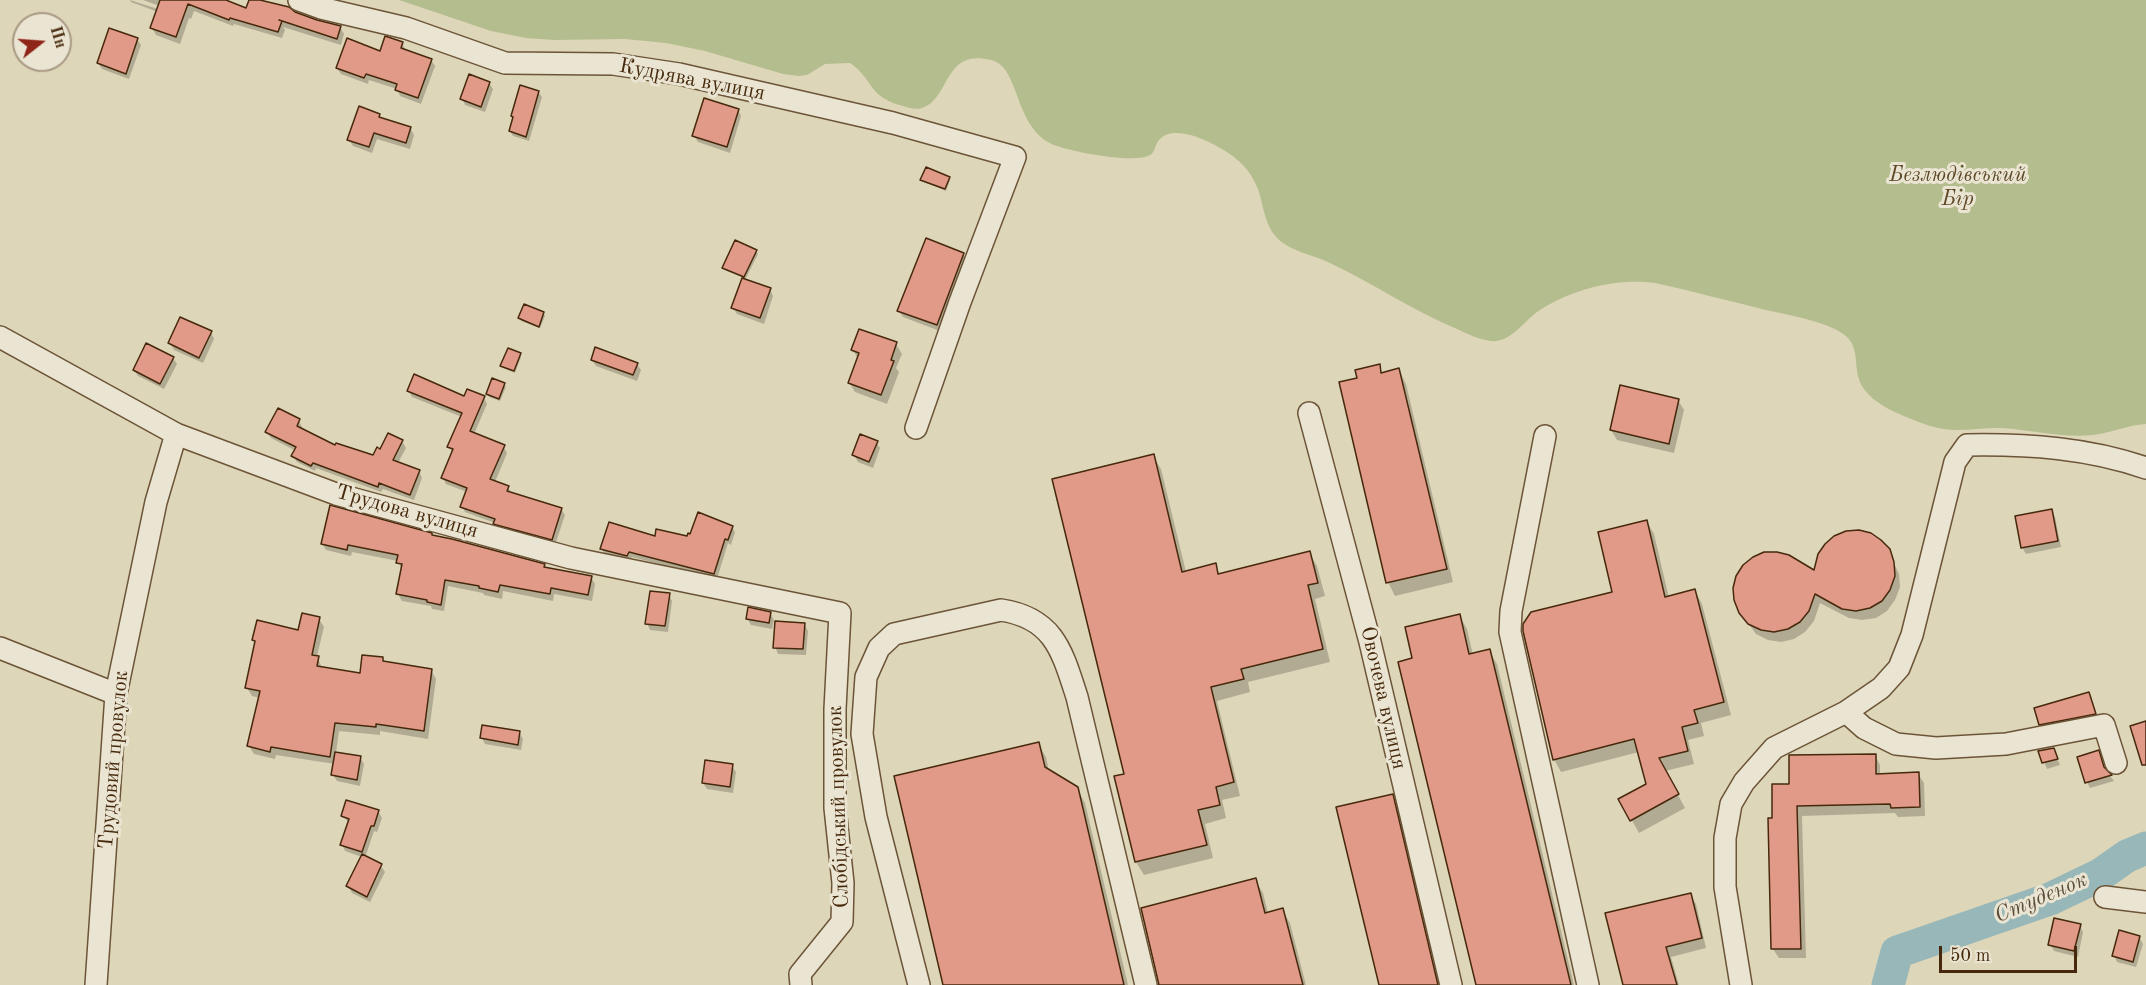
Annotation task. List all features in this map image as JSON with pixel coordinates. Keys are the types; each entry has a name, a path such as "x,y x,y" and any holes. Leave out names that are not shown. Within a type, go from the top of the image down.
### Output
{"street":[{"name":"Кудрява вулиця","path":"298,0 321,8 406,28 505,63 613,64 679,74 893,123 1015,157 964,291 916,428"},
{"name":"Трудова вулиця","path":"0,337 176,434 336,494 572,558 840,613"},
{"name":"Овочева вулиця","path":"1309,413 1370,642 1451,985"},
{"name":"Трудовий провулок","path":"96,985 116,694 156,502 176,434"},
{"path":"1545,436 1511,611 1510,632 1588,985"},
{"path":"1741,985 1725,887 1725,837 1731,804 1744,782 1774,748 1846,712 1881,688 1899,668 1912,635 1955,462 1967,445 2019,444 2086,451 2146,468"},
{"path":"919,985 873,796 862,734 866,677 879,648 894,634 1001,610 1016,612 1036,622 1053,637 1062,650 1077,697 1146,985"},
{"name":"Слобідський провулок","path":"801,985 800,974 842,922 843,883 835,808 835,709 840,613"},
{"path":"0,648 116,694"},
{"path":"1846,712 1864,728 1896,744 1936,748 2006,744 2104,725 2116,763"},
{"path":"2105,897 2146,902"}],"green space":[{"name":"Безлюдівський Бір","path":"399,0 2146,0 2146,424 2082,436 2002,428 1957,430 1930,426 1887,408 1868,394 1858,376 1856,356 1851,341 1831,327 1655,283 1625,282 1581,291 1540,310 1505,339 1490,341 1482,339 1441,322 1348,272 1283,243 1270,228 1259,192 1250,173 1229,153 1202,139 1186,134 1168,134 1159,140 1151,155 1140,158 1101,156 1054,145 1041,137 1031,126 1008,74 1001,65 991,60 975,58 964,61 956,67 931,103 915,109 883,98 850,63 825,64 807,75 783,74 705,51 666,43 625,39 526,38 491,31"}],"building":[{"path":"160,0 226,0 246,8 249,0 260,0 289,7 295,12 341,26 337,39 279,20 282,21 278,32 230,18 229,20 188,4 176,37 150,28"},
{"path":"109,28 138,38 126,74 97,63"},
{"path":"385,36 403,42 401,48 432,59 418,98 395,90 397,84 366,74 364,78 336,68 347,38 380,51"},
{"path":"469,74 490,82 481,107 460,99"},
{"path":"520,85 539,91 526,137 509,131"},
{"path":"704,98 739,109 727,147 692,136"},
{"path":"359,106 380,114 379,117 411,127 406,143 374,133 369,147 347,140"},
{"path":"926,167 950,177 945,189 920,180"},
{"path":"926,238 964,253 937,325 897,311"},
{"path":"735,240 757,250 744,277 722,268"},
{"path":"742,278 771,288 760,318 731,308"},
{"path":"524,304 544,312 539,327 518,318"},
{"path":"180,317 212,331 199,358 168,343"},
{"path":"859,329 897,342 891,360 894,361 881,395 848,383 859,353 851,350"},
{"path":"146,343 174,357 160,384 133,370"},
{"path":"595,347 638,363 633,375 591,360"},
{"path":"508,348 521,353 514,371 500,366"},
{"path":"1380,364 1381,373 1399,368 1447,569 1386,583 1339,382 1357,378 1355,370"},
{"path":"414,374 464,396 467,389 485,396 470,431 505,445 490,479 509,486 507,491 562,508 552,540 493,524 495,519 460,507 467,488 441,478 453,449 447,447 462,413 407,391"},
{"path":"492,378 505,383 499,399 486,394"},
{"path":"1620,385 1679,399 1669,444 1610,430"},
{"path":"278,408 300,419 297,426 335,445 336,443 373,455 377,447 380,449 388,433 403,440 393,460 420,470 410,495 379,483 378,487 313,463 311,466 291,456 296,447 265,432"},
{"path":"860,434 878,441 869,462 852,455"},
{"path":"1154,454 1182,572 1216,563 1218,574 1310,551 1318,583 1308,585 1323,649 1241,669 1244,679 1211,687 1234,782 1216,787 1220,805 1198,810 1207,845 1135,862 1114,776 1124,774 1052,479"},
{"path":"330,505 432,533 432,535 545,564 544,567 592,576 588,595 551,588 550,594 500,585 498,592 445,580 441,605 396,594 402,564 396,563 398,555 348,545 347,550 321,544"},
{"path":"2052,509 2058,541 2021,548 2015,516"},
{"path":"698,512 733,526 728,540 725,539 714,574 629,552 627,556 600,549 609,522 655,536 656,529 687,536 688,533 690,534"},
{"path":"1647,520 1665,597 1695,589 1724,702 1694,710 1698,723 1682,727 1688,751 1659,758 1679,794 1630,821 1618,799 1646,784 1634,739 1553,760 1523,624 1531,612 1612,592 1598,532"},
{"path":"1859,530 1871,533 1890,549 1895,576 1890,590 1882,601 1870,608 1856,611 1842,609 1815,594 1809,611 1800,622 1788,629 1774,632 1761,630 1748,624 1739,613 1734,600 1733,588 1736,576 1743,565 1753,557 1764,552 1777,552 1789,555 1814,570 1818,554 1834,536 1846,531"},
{"path":"650,591 670,593 665,626 645,624"},
{"path":"748,607 771,612 769,623 746,619"},
{"path":"302,613 320,617 312,655 319,656 317,666 360,673 362,655 383,657 383,661 432,669 424,731 376,724 376,727 335,723 330,757 271,747 270,752 247,746 260,691 245,688 257,620 298,630"},
{"path":"1460,614 1469,654 1490,649 1571,985 1476,985 1398,662 1412,658 1405,627"},
{"path":"775,621 805,623 803,649 773,648"},
{"path":"2089,692 2096,714 2039,725 2034,708"},
{"path":"2146,721 2146,765 2142,765 2130,726"},
{"path":"482,725 520,731 518,745 480,738"},
{"path":"1039,742 1045,767 1078,787 1124,985 943,985 894,776"},
{"path":"2054,748 2058,759 2042,763 2038,751"},
{"path":"2099,750 2104,767 2112,775 2085,783 2077,757"},
{"path":"335,752 361,756 357,780 331,775"},
{"path":"1876,754 1876,774 1919,772 1920,807 1891,808 1890,804 1797,806 1801,949 1771,949 1768,818 1772,818 1772,784 1789,784 1789,755"},
{"path":"705,760 733,764 730,787 702,783"},
{"path":"1393,794 1438,985 1379,985 1336,807"},
{"path":"346,800 379,810 362,852 340,845 349,819 341,816"},
{"path":"362,854 382,864 367,897 346,886"},
{"path":"1256,878 1265,913 1283,908 1303,985 1159,985 1141,908"},
{"path":"1691,893 1702,938 1666,947 1677,985 1623,985 1605,913"},
{"path":"2054,918 2081,924 2074,951 2048,945"},
{"path":"2119,930 2140,936 2133,962 2112,956"}],"waterway":[{"name":"Студенок","path":"1888,985 1897,952 2050,899 2100,875 2127,856 2146,848"}]}
